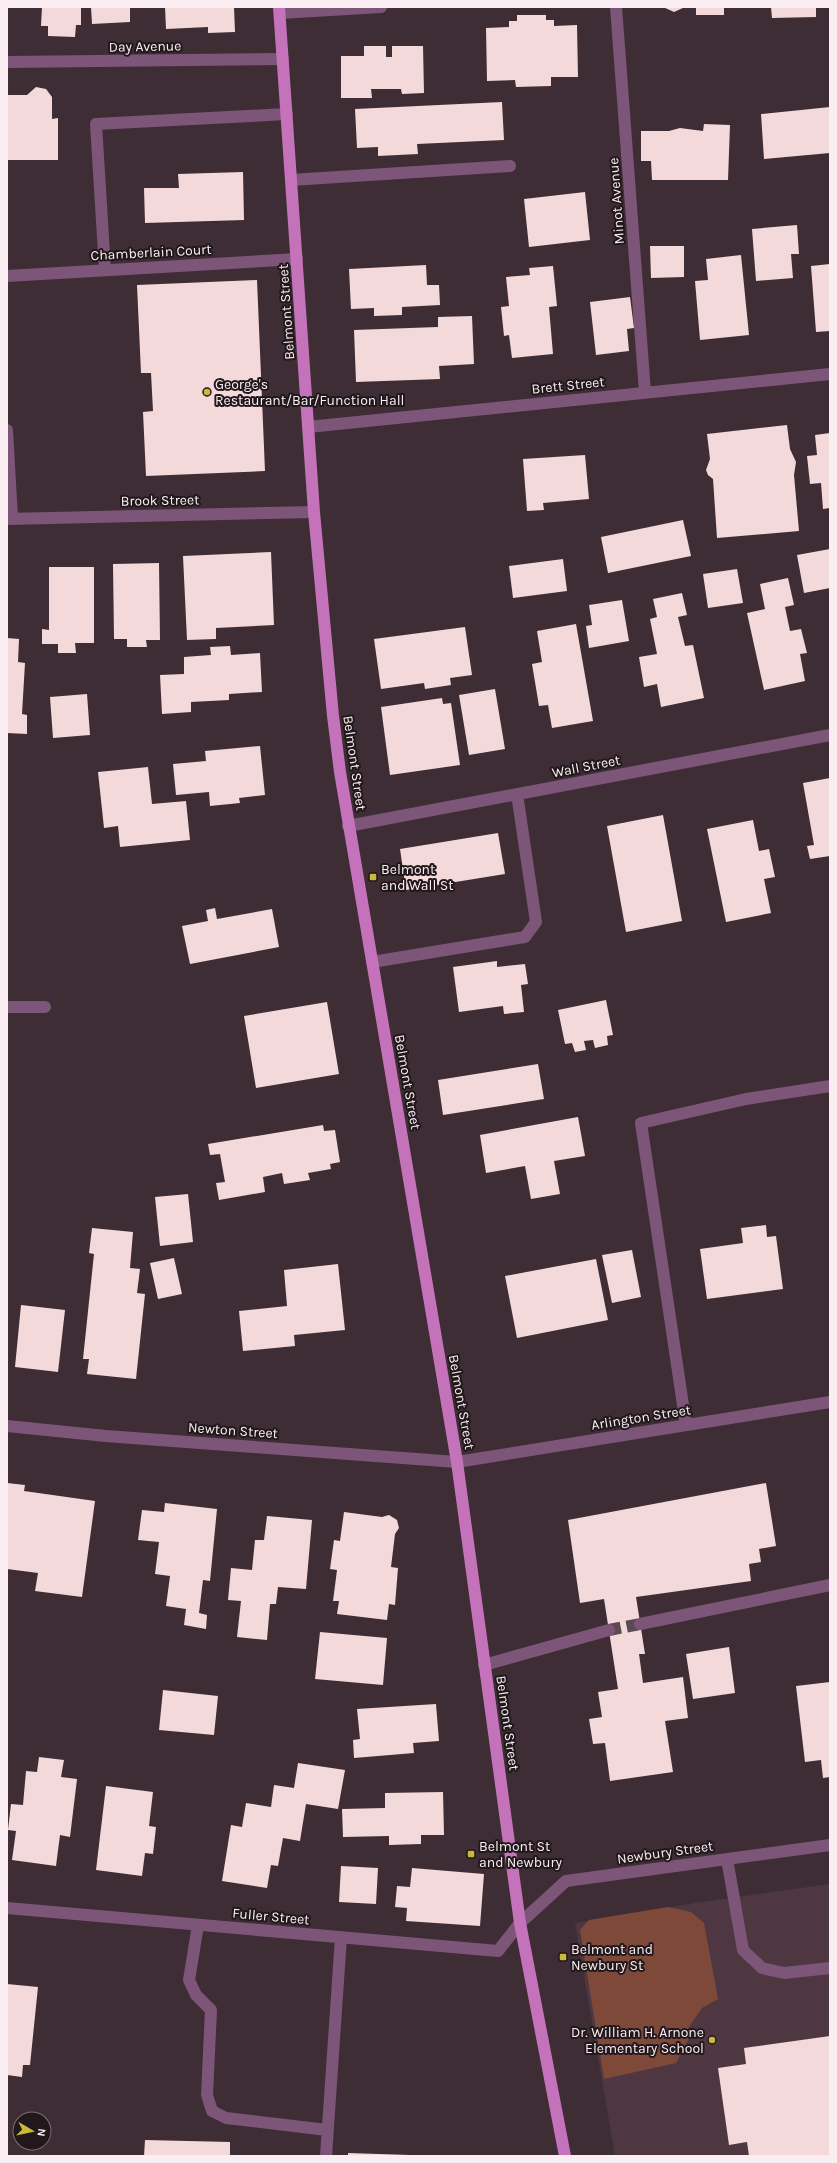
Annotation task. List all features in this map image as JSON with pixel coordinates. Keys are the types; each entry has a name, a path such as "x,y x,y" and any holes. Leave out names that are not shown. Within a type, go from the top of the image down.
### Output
{"main road":[{"name":"Belmont Street","path":"279,10 314,512 333,716 348,826 457,1462 520,1923 565,2156"}],"street":[{"path":"279,10 381,7"},
{"name":"Minot Avenue","path":"616,7 645,392"},
{"name":"Day Avenue","path":"7,62 283,59"},
{"path":"105,270 96,124 287,114"},
{"path":"291,180 510,166"},
{"name":"Chamberlain Court","path":"7,276 297,258"},
{"name":"Brett Street","path":"308,427 830,374"},
{"path":"7,430 10,519"},
{"name":"Brook Street","path":"10,519 314,512"},
{"name":"Wall Street","path":"348,826 830,735"},
{"path":"372,962 525,936 536,922 517,794"},
{"path":"7,1007 45,1007"},
{"path":"686,1425 641,1123 746,1099 830,1086"},
{"name":"Arlington Street","path":"457,1462 830,1402"},
{"name":"Newton Street","path":"7,1426 106,1436 457,1462"},
{"path":"640,1624 830,1585"},
{"path":"484,1665 609,1630"},
{"name":"Newbury Street","path":"520,1923 566,1881 830,1845"},
{"path":"727,1859 742,1950 762,1968 784,1973 830,1968"},
{"name":"Fuller Street","path":"7,1908 498,1951 520,1923"},
{"path":"198,1925 189,1980 196,1995 211,2010 207,2095 212,2111 226,2118 327,2130"},
{"path":"326,2156 341,1937"}],"shaded area":[{"name":"Dr. William H. Arnone Elementary School","path":"830,1884 830,2156 615,2156 575,1923 695,1903"},
{"path":"668,1907 691,1912 704,1923 718,1999 702,2008 689,2027 689,2038 676,2063 604,2079 580,1930 589,1920"}],"building":[{"path":"42,7 81,7 81,25 76,25 75,37 48,36 48,26 41,26"},
{"path":"91,7 130,7 130,22 92,24"},
{"path":"165,7 234,7 235,32 208,33 208,27 166,29"},
{"path":"663,7 685,7 674,12"},
{"path":"696,7 724,7 724,15 696,15"},
{"path":"771,7 816,7 816,17 772,18"},
{"path":"517,15 546,15 546,20 554,20 554,26 577,25 578,77 551,77 551,86 516,87 515,80 487,81 486,28 509,27 509,21 517,21"},
{"path":"364,46 386,46 386,57 392,57 392,46 423,46 424,93 402,94 401,89 371,89 372,98 341,98 341,56 364,56"},
{"path":"36,87 46,89 52,97 52,119 58,118 58,160 7,160 7,95 27,95"},
{"path":"502,102 504,140 417,144 418,154 378,156 378,147 357,148 355,109"},
{"path":"830,107 830,153 764,159 761,114"},
{"path":"704,124 730,125 728,180 652,180 651,161 641,161 641,131 669,131 680,128 703,131"},
{"path":"243,172 244,220 145,223 144,188 179,188 178,174"},
{"path":"585,192 590,240 529,247 524,199"},
{"path":"797,225 799,254 791,254 793,278 756,281 752,229"},
{"path":"650,246 684,246 684,277 651,278"},
{"path":"741,255 749,335 700,340 695,281 708,280 706,259"},
{"path":"830,264 830,331 816,332 811,266"},
{"path":"426,265 427,285 439,285 440,305 402,307 402,315 374,316 374,308 351,309 349,269"},
{"path":"553,266 557,306 549,307 553,354 512,358 509,335 504,336 501,307 509,306 506,277 530,275 529,268"},
{"name":"George's Restaurant/Bar/Function Hall","path":"257,280 265,471 146,476 143,412 153,411 151,373 141,373 137,285"},
{"path":"630,297 634,328 627,329 629,351 596,355 590,302"},
{"path":"472,316 474,364 439,366 440,379 356,382 354,330 438,327 438,317"},
{"path":"787,425 790,449 796,462 794,475 799,531 717,538 713,479 708,475 706,470 710,459 707,434"},
{"path":"830,433 830,508 823,509 821,483 810,484 807,456 817,455 815,435"},
{"path":"585,455 589,499 543,503 544,510 527,511 523,459"},
{"path":"683,520 691,556 608,573 601,537"},
{"path":"830,549 830,588 804,593 797,555"},
{"path":"271,552 274,625 216,628 216,639 187,640 183,556"},
{"path":"563,559 567,591 513,598 509,566"},
{"path":"159,563 160,640 146,640 147,647 127,647 127,639 114,639 113,564"},
{"path":"49,567 94,567 94,643 75,643 76,653 58,653 58,644 42,644 42,629 49,630"},
{"path":"737,569 743,603 708,608 703,574"},
{"path":"788,578 794,605 785,607 790,631 801,629 807,653 800,654 805,681 764,690 747,613 765,609 760,584"},
{"path":"682,593 687,615 678,617 685,646 693,645 704,698 661,707 657,684 644,687 639,657 657,654 650,619 657,617 653,599"},
{"path":"622,600 629,641 589,648 586,626 592,625 589,605"},
{"path":"576,624 593,721 552,728 548,705 539,706 532,664 542,662 537,631"},
{"path":"465,627 472,675 450,678 451,685 425,689 424,683 381,689 374,639"},
{"path":"7,638 19,639 18,662 25,663 22,714 27,715 27,734 7,733"},
{"path":"230,646 231,655 260,653 262,692 229,694 229,700 191,702 191,712 162,714 160,675 184,674 184,657 211,655 210,647"},
{"path":"495,689 505,749 469,755 459,695"},
{"path":"87,694 90,735 53,738 50,697"},
{"path":"442,698 443,704 451,703 460,765 390,775 381,707"},
{"path":"260,746 265,795 239,798 240,803 210,806 209,792 176,795 173,764 206,761 205,751"},
{"path":"148,767 152,804 186,801 190,840 120,847 118,826 104,828 98,772"},
{"path":"830,778 830,856 810,859 807,846 814,845 803,783"},
{"path":"663,815 682,921 626,932 607,826"},
{"path":"753,820 759,851 769,849 775,877 764,879 771,913 726,922 707,829"},
{"path":"498,833 505,874 406,890 400,849"},
{"path":"215,908 217,919 272,909 279,947 190,964 182,926 208,921 206,910"},
{"path":"497,961 497,967 525,964 528,984 521,985 524,1012 504,1014 503,1006 459,1012 453,967"},
{"path":"606,1000 613,1035 607,1036 608,1045 595,1048 593,1040 584,1041 586,1050 575,1052 572,1043 565,1044 558,1010"},
{"path":"327,1002 339,1074 256,1088 244,1016"},
{"path":"538,1064 544,1099 443,1115 438,1080"},
{"path":"578,1117 585,1156 554,1161 560,1194 531,1199 525,1166 486,1173 480,1135"},
{"path":"323,1125 324,1131 335,1130 340,1162 330,1164 331,1169 308,1173 310,1180 284,1184 282,1173 263,1177 265,1192 219,1200 216,1183 225,1182 220,1154 210,1155 208,1144"},
{"path":"188,1194 193,1242 160,1246 155,1197"},
{"path":"766,1225 767,1237 776,1236 783,1289 707,1299 700,1249 743,1243 741,1228"},
{"path":"92,1228 133,1232 130,1268 140,1269 137,1293 145,1294 136,1379 87,1374 89,1359 83,1359 94,1254 89,1253"},
{"path":"632,1250 641,1297 612,1303 602,1255"},
{"path":"174,1258 182,1294 158,1299 150,1263"},
{"path":"596,1259 608,1320 517,1338 505,1276"},
{"path":"338,1264 345,1330 294,1335 295,1346 243,1351 239,1311 287,1306 284,1270"},
{"path":"21,1305 65,1310 58,1372 15,1367"},
{"path":"7,1483 25,1485 24,1491 95,1501 82,1597 35,1591 38,1573 7,1569"},
{"path":"766,1483 776,1546 759,1549 761,1562 749,1564 751,1581 636,1597 645,1654 639,1654 643,1683 683,1677 688,1718 665,1721 673,1772 610,1781 605,1743 593,1744 589,1719 602,1717 598,1692 618,1689 604,1599 580,1603 568,1520"},
{"path":"165,1503 217,1509 210,1581 203,1580 199,1613 207,1615 206,1629 184,1625 186,1609 166,1606 170,1576 155,1574 159,1542 138,1540 142,1510 164,1512"},
{"path":"344,1512 382,1517 389,1515 397,1520 399,1528 395,1534 391,1567 398,1568 395,1605 389,1604 387,1620 337,1614 339,1601 333,1601 337,1570 330,1569 334,1540 340,1541"},
{"path":"267,1516 312,1520 306,1589 278,1587 276,1604 270,1604 267,1640 237,1637 241,1601 228,1600 231,1568 252,1570 255,1540 264,1540"},
{"path":"320,1632 387,1638 383,1685 315,1679"},
{"path":"729,1647 735,1693 693,1699 686,1654"},
{"path":"830,1682 830,1777 823,1778 821,1760 805,1762 796,1686"},
{"path":"163,1690 218,1696 214,1735 159,1730"},
{"path":"436,1704 439,1741 413,1743 414,1753 354,1758 353,1740 360,1739 357,1709"},
{"path":"39,1757 64,1760 61,1777 77,1779 70,1837 60,1835 56,1866 12,1860 16,1831 8,1830 11,1804 23,1805 26,1771 37,1772"},
{"path":"298,1763 345,1770 338,1809 306,1804 300,1841 283,1838 278,1866 271,1865 267,1888 222,1881 231,1825 242,1827 246,1803 271,1807 274,1785 294,1788"},
{"path":"106,1786 153,1792 149,1826 156,1827 153,1854 145,1853 142,1876 96,1870"},
{"path":"443,1792 444,1835 421,1835 421,1844 389,1845 389,1836 343,1837 342,1809 385,1808 385,1793"},
{"path":"341,1866 378,1868 376,1904 339,1902"},
{"path":"412,1868 484,1874 480,1926 406,1921 407,1908 395,1907 397,1886 410,1887"},
{"path":"7,1984 38,1987 30,2065 23,2065 22,2077 7,2075"},
{"path":"830,2036 830,2156 749,2156 747,2142 729,2145 718,2068 746,2064 744,2048"},
{"path":"145,2140 230,2142 230,2156 144,2156"},
{"path":"348,2153 410,2155 410,2156 348,2156"}],"tunnel":[{"path":"609,1630 640,1624"}],"place":[{"name":"George's Restaurant/Bar/Function Hall","path":"207,392"},
{"name":"Belmont and Wall St","path":"373,877"},
{"name":"Belmont St and Newbury","path":"471,1854"},
{"name":"Belmont and Newbury St","path":"563,1957"},
{"name":"Dr. William H. Arnone Elementary School","path":"712,2040"}]}
